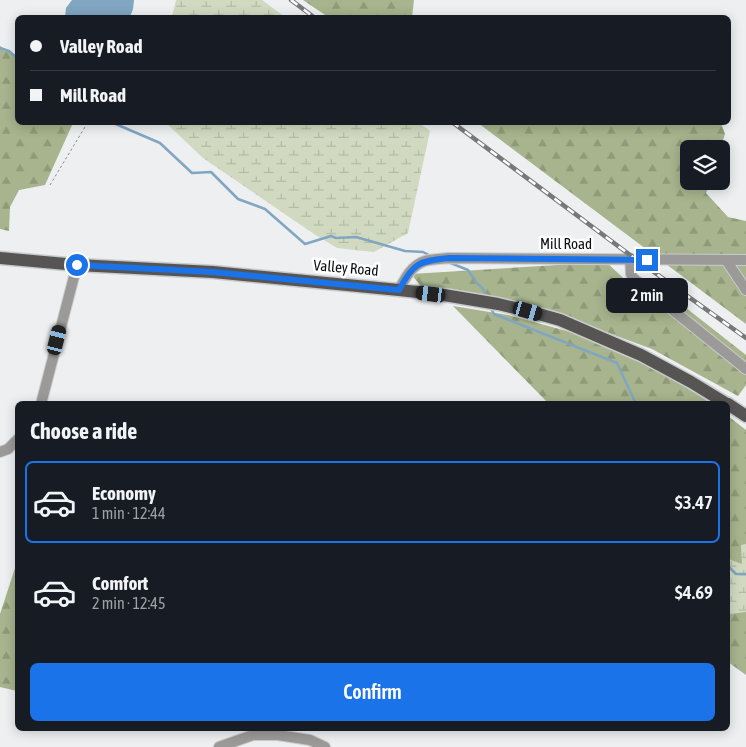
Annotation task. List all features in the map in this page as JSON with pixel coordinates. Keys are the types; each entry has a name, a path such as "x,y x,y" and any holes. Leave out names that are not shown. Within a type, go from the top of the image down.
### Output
{"main road":[{"name":"Valley Road","path":"0,258 77,265 213,272 399,290 478,300 560,320 640,355 722,401"},
{"name":"Valley Road","path":"730,406 745,413"}],"street":[{"name":"Mill Road","path":"399,290 407,274 420,264 426,261 449,258 746,260"},
{"path":"630,259 633,278 746,369"},
{"path":"726,260 746,290"},
{"path":"42,401 77,265"},
{"path":"0,452 8,449 15,442"},
{"path":"219,747 253,735 278,735 310,740 325,747"}],"path":[{"path":"50,185 86,125"}],"green space":[{"path":"176,0 262,0 282,15 172,15"},
{"path":"303,0 414,0 412,15 325,15"},
{"path":"0,46 15,56 15,125 72,125 45,185 19,190 10,207 9,231 0,229"},
{"path":"168,125 422,125 430,131 408,233 374,252 337,248 203,158"},
{"path":"481,125 722,125 725,134 723,140 680,140 680,190 707,190 706,193 728,217 746,221 746,324"},
{"path":"606,262 633,287 648,278 746,355 746,385 738,396 652,349 557,314 424,290 411,274"},
{"path":"453,306 508,315 574,333 646,363 691,389 707,401 546,401"},
{"path":"730,418 746,430 746,675 730,663"},
{"path":"746,544 746,612 730,614 730,559 742,564 741,545"},
{"path":"15,568 15,690 0,687 0,614"}],"water":[{"path":"72,0 134,0 131,15 65,15 66,8"}],"waterway":[{"path":"0,48 9,51 15,56"},
{"path":"118,125 160,143 192,173 211,172 238,199 265,209 305,244 331,236 336,238 356,237 405,251 423,252 431,256"},
{"path":"448,262 468,270 483,289 486,297"},
{"path":"490,307 494,314 617,363 635,401"},
{"path":"730,568 736,574 746,574"}],"railway":[{"path":"291,0 311,15"},
{"path":"456,125 626,252 746,338"}],"route":[{"path":"77,265 213,272 399,290 407,274 420,264 426,261 449,258 647,260"}]}
